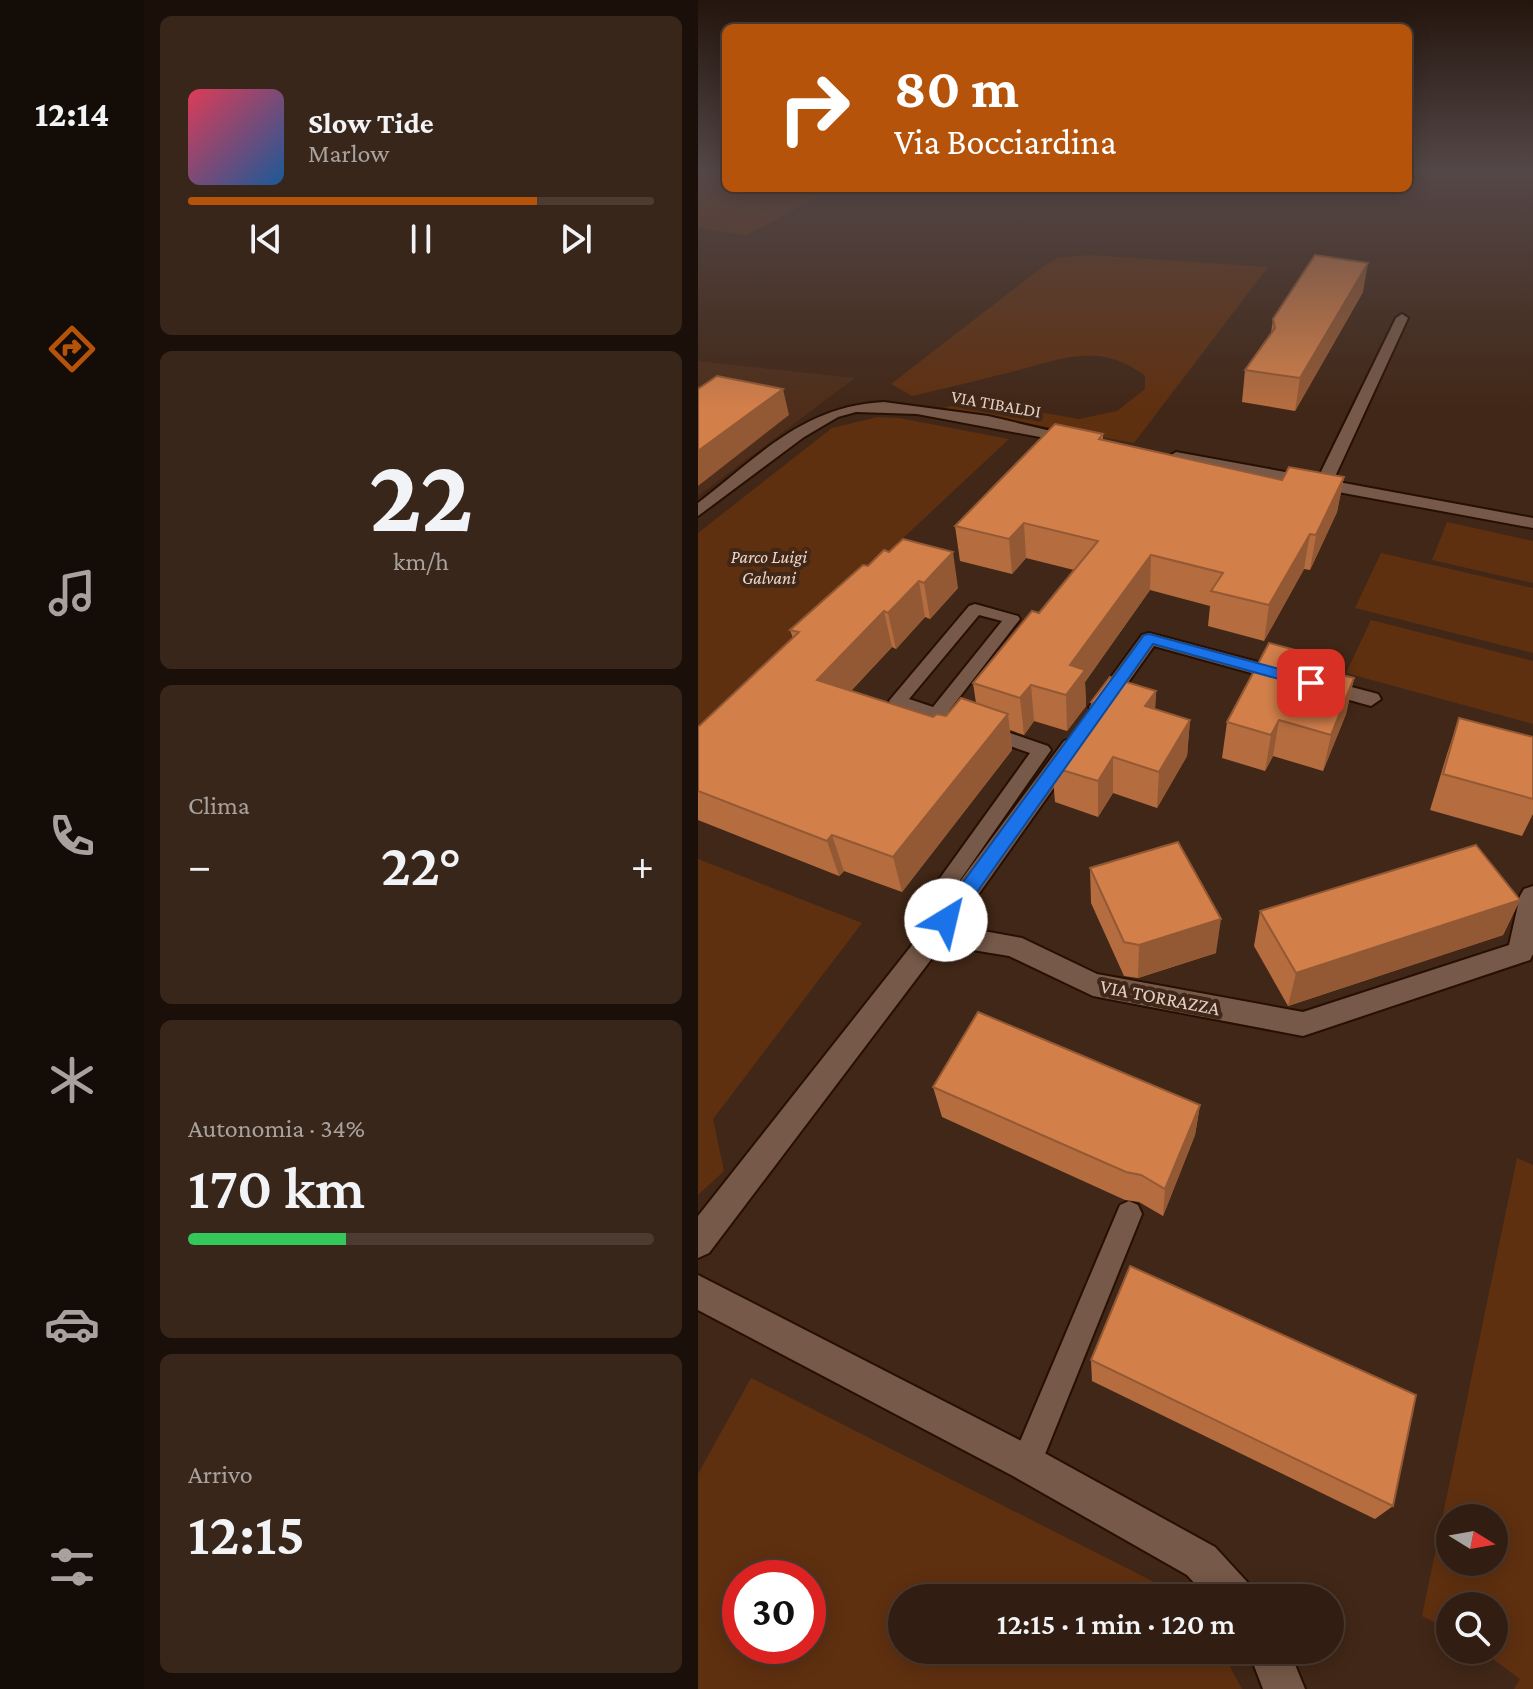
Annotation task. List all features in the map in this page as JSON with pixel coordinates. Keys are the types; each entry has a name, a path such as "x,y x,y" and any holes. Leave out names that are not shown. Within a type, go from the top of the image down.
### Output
{"street":[{"path":"1323,485 1402,318"},
{"name":"VIA TIBALDI","path":"698,511 809,428 836,413 864,407 897,407 1101,444"},
{"path":"1160,454 1533,523"},
{"path":"698,1242 941,927 1149,639 1371,699"},
{"name":"VIA TORRAZZA","path":"941,927 1013,946 1093,985 1303,1024 1521,952 1533,896"},
{"path":"698,1292 1026,1463 1201,1561 1222,1584"},
{"path":"1274,1664 1284,1689"}],"lane":[{"path":"937,714 1012,619 975,609 898,701 1042,750 940,892 941,927"},
{"path":"1026,1463 1129,1214"}],"shaded area":[{"path":"698,361 855,378 698,496"}],"green space":[{"path":"1088,255 1268,267 1134,443 944,408 969,400 1079,419 1117,411 1145,389 1145,376 1112,359 1096,356 1065,358 912,396 891,384 1045,265 1058,258"},
{"name":"Parco Luigi Galvani","path":"878,417 899,418 1009,439 698,730 698,533 832,428"},
{"path":"1447,522 1533,541 1533,583 1432,560"},
{"path":"1381,553 1533,588 1533,653 1355,608"},
{"path":"1371,620 1533,661 1533,724 1346,673"},
{"path":"698,859 862,923 713,1119 724,1171 698,1195"},
{"path":"1517,1158 1533,1165 1533,1689 1514,1689 1520,1679 1500,1664 1508,1664 1508,1592 1436,1592 1436,1623 1422,1616 1436,1549 1436,1576 1508,1576 1508,1504 1445,1504"},
{"path":"751,1378 1158,1584 888,1584 888,1664 1229,1664 1242,1689 698,1689 698,1474"}],"building":[{"path":"1315,255 1368,263 1300,378 1245,370 1275,328 1273,319"},
{"path":"717,376 783,389 698,451 698,389"},
{"path":"1055,424 1103,434 1099,439 1282,480 1289,467 1344,477 1316,535 1310,534 1269,605 1211,591 1223,573 1151,555 1070,665 1085,670 1066,695 1031,685 1020,698 973,683 1032,611 1039,613 1098,541 1024,523 1009,539 955,526"},
{"path":"903,539 953,552 924,583 919,581 888,613 884,611 817,680 933,717 937,714 946,716 961,698 1008,714 893,857 832,835 827,841 698,791 698,727 799,632 790,630 863,565 868,566 884,550 889,552"},
{"path":"1269,643 1310,654 1304,665 1354,678 1331,735 1279,720 1271,735 1227,722"},
{"path":"1110,677 1156,691 1145,706 1190,720 1159,772 1113,757 1098,781 1052,767 1096,704 1091,702"},
{"path":"1459,718 1533,737 1533,799 1443,774"},
{"path":"1178,842 1221,919 1139,945 1124,942 1090,868"},
{"path":"1476,845 1520,900 1296,973 1260,911"},
{"path":"978,1012 1200,1105 1165,1189 1141,1175 1126,1172 933,1087"},
{"path":"1130,1266 1416,1395 1393,1506 1091,1360"}],"route":[{"path":"946,920 1149,639 1311,683"}]}
